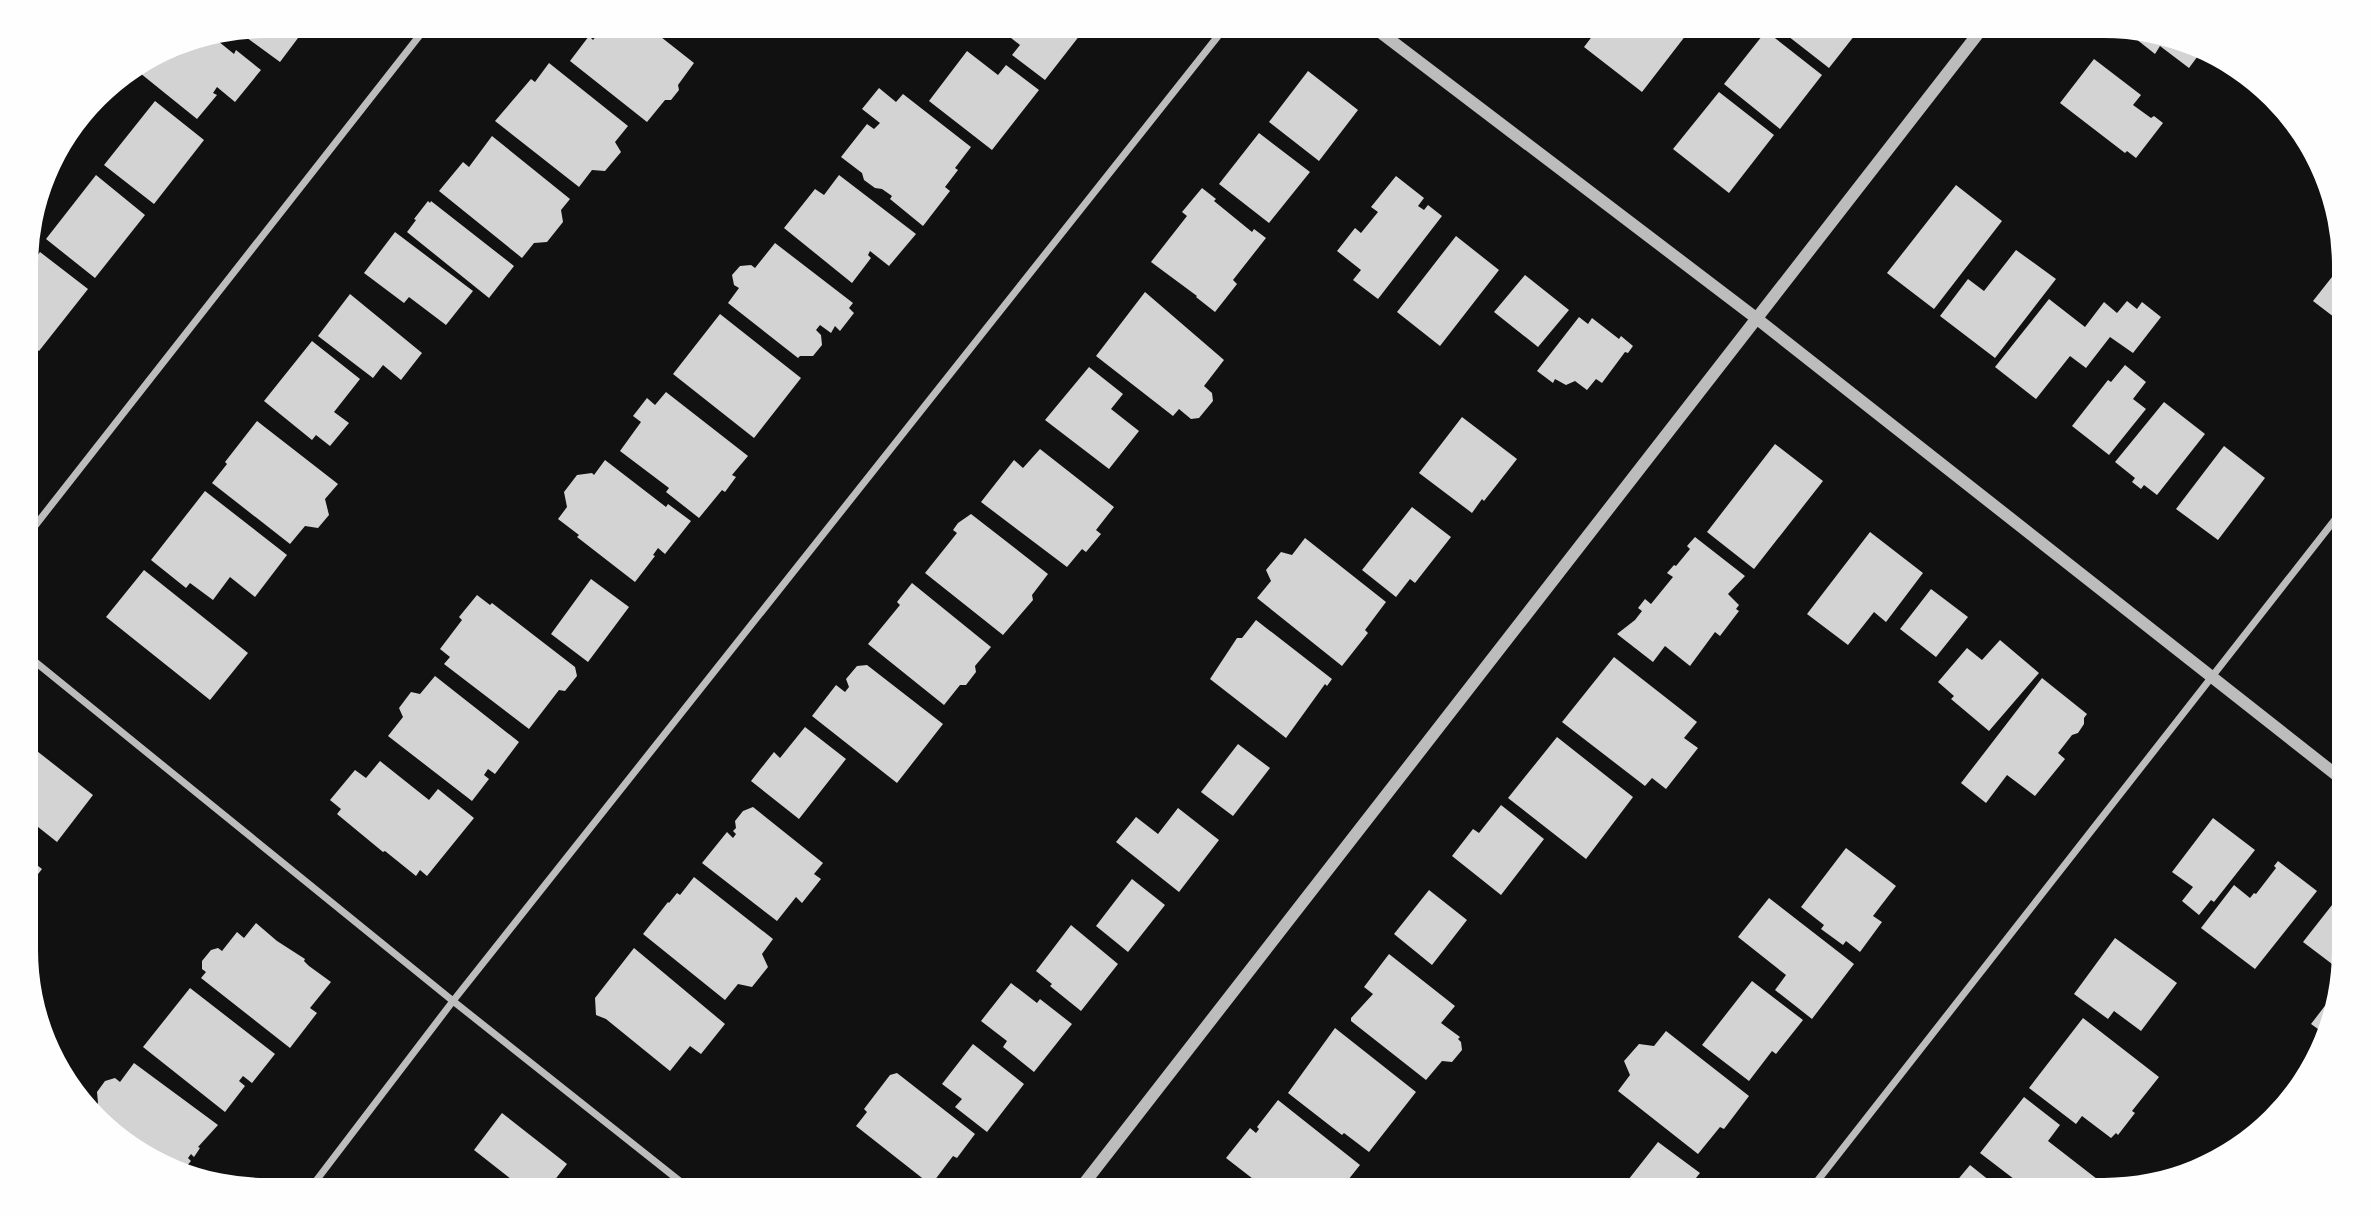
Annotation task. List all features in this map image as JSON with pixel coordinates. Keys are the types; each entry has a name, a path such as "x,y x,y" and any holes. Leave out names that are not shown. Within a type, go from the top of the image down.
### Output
{"street":[{"path":"318,1178 453,1001 1216,38"},
{"path":"1389,38 1756,318 2332,771"},
{"path":"1088,1178 1975,38"},
{"path":"39,521 417,39"},
{"path":"1820,1177 2332,522"},
{"path":"38,664 676,1178"}],"building":[{"path":"1591,38 1684,38 1642,92 1584,47"},
{"path":"1760,38 1775,38 1822,75 1780,129 1724,84"},
{"path":"1791,38 1852,38 1829,68"},
{"path":"249,39 297,39 280,62"},
{"path":"587,39 663,39 694,63 678,85 679,90 671,100 665,100 647,122 570,61"},
{"path":"1012,39 1077,39 1045,80 1012,55 1020,45"},
{"path":"2138,41 2164,46 2196,58 2189,68 2160,46 2155,54"},
{"path":"221,43 234,54 236,50 261,70 235,102 217,87 213,93 217,95 197,119 143,75 166,62"},
{"path":"967,51 998,75 1006,65 1039,90 992,150 929,101"},
{"path":"2094,59 2141,95 2133,105 2163,123 2136,158 2127,151 2125,153 2060,103"},
{"path":"549,63 628,126 615,142 621,152 605,171 592,170 579,187 495,121 531,79 535,82"},
{"path":"1308,71 1358,110 1319,161 1269,122"},
{"path":"879,88 896,102 903,94 971,147 945,187 950,191 923,226 890,199 892,196 864,180 862,173 841,157 867,124 874,129 880,123 862,109"},
{"path":"1719,92 1774,135 1729,193 1673,149"},
{"path":"155,101 204,140 154,204 104,165"},
{"path":"1259,133 1310,172 1269,223 1219,184"},
{"path":"492,136 570,199 561,210 563,222 547,242 534,243 522,258 439,191 463,162 469,167"},
{"path":"96,175 145,215 95,278 46,239"},
{"path":"839,175 916,234 889,266 870,251 868,255 871,258 852,283 784,228 815,189 824,195"},
{"path":"1396,176 1424,198 1418,206 1424,210 1428,205 1442,216 1378,299 1353,280 1361,270 1337,251 1355,228 1361,233 1378,212 1371,207"},
{"path":"1956,185 2002,221 1934,309 1887,273"},
{"path":"1202,188 1252,232 1254,229 1266,238 1233,280 1237,284 1215,312 1151,262 1187,216 1182,212"},
{"path":"428,201 514,266 489,298 407,232"},
{"path":"395,232 473,291 446,325 409,297 404,303 364,273"},
{"path":"1456,236 1499,270 1440,346 1397,312"},
{"path":"775,243 853,303 849,308 854,313 840,331 835,326 831,333 820,325 816,330 821,335 822,345 813,356 798,358 728,303 739,288 734,285 732,275 740,266 751,265 755,268"},
{"path":"2016,250 2056,279 1995,358 1940,316 1968,279 1984,291"},
{"path":"39,253 88,289 39,351 39,351"},
{"path":"1525,275 1569,310 1538,347 1494,312"},
{"path":"2332,277 2332,316 2313,301"},
{"path":"1145,292 1224,360 1204,386 1212,393 1213,401 1199,418 1191,419 1179,409 1173,416 1096,356"},
{"path":"350,294 422,353 401,380 383,365 373,378 318,336"},
{"path":"2049,299 2085,327 2104,302 2117,313 2127,301 2137,309 2142,302 2161,317 2133,353 2110,337 2086,368 2070,356 2036,399 1995,367"},
{"path":"720,314 801,378 754,438 673,374"},
{"path":"1579,317 1588,324 1592,318 1619,339 1621,336 1633,346 1628,353 1625,352 1602,383 1596,379 1587,390 1575,381 1566,385 1555,379 1553,383 1537,371"},
{"path":"312,341 360,379 334,412 349,423 330,446 316,435 312,440 264,401"},
{"path":"2125,365 2146,382 2133,399 2146,409 2109,455 2072,426 2108,380 2111,382"},
{"path":"1089,367 1123,394 1111,409 1139,431 1109,469 1045,420"},
{"path":"666,392 748,456 732,475 736,477 725,492 722,490 699,518 666,492 669,488 620,451 641,422 633,416 647,398 655,405"},
{"path":"2164,402 2205,434 2157,495 2144,485 2141,489 2132,482 2135,478 2115,462"},
{"path":"1462,417 1517,459 1472,513 1419,473"},
{"path":"257,421 338,484 325,499 329,515 318,528 305,526 290,544 212,483"},
{"path":"1775,444 1823,481 1754,569 1707,532"},
{"path":"2224,446 2265,478 2218,540 2176,509"},
{"path":"1040,449 1114,507 1096,530 1101,534 1086,552 1082,549 1067,567 981,502 1014,460 1023,468"},
{"path":"605,460 666,507 668,504 691,521 665,554 658,548 635,582 558,519 567,507 564,492 577,475 594,475"},
{"path":"205,491 287,555 255,597 230,577 213,600 190,583 186,588 151,560"},
{"path":"1412,507 1451,537 1415,583 1410,579 1396,597 1362,570"},
{"path":"971,514 1048,574 1032,595 1033,600 1003,635 925,573 957,533 953,530 958,523"},
{"path":"1870,532 1923,573 1886,622 1874,612 1848,645 1807,614"},
{"path":"1695,537 1745,576 1728,594 1739,605 1736,609 1739,611 1720,636 1715,632 1690,666 1665,646 1653,662 1617,634 1635,620 1642,611 1638,608 1645,599 1651,604 1673,577 1667,573 1690,549 1687,546"},
{"path":"1305,538 1386,602 1365,630 1368,633 1342,666 1257,598 1271,581 1266,570 1281,552 1292,555"},
{"path":"144,570 248,653 210,700 106,617"},
{"path":"591,579 629,607 588,662 551,634"},
{"path":"912,583 991,647 975,666 976,672 966,685 960,685 944,705 868,644 900,605 897,602"},
{"path":"1931,589 1968,617 1936,657 1900,629"},
{"path":"477,595 490,605 492,603 575,667 577,676 565,691 559,690 529,729 444,664 450,657 440,649 462,620 459,617"},
{"path":"1256,620 1332,679 1327,686 1325,684 1286,738 1210,679 1237,638 1242,638"},
{"path":"2000,640 2039,673 1989,731 1951,699 1954,696 1938,682 1967,648 1982,660"},
{"path":"1614,657 1697,722 1684,738 1698,748 1666,789 1652,778 1645,786 1562,722"},
{"path":"867,665 943,724 897,783 812,716 836,685 845,692 849,687 846,679 857,666"},
{"path":"435,676 519,742 495,774 488,769 484,775 489,779 472,801 388,736 403,717 399,708 411,692 420,694"},
{"path":"2042,678 2087,714 2084,724 2058,753 2065,759 2035,796 2007,775 1986,803 1961,783"},
{"path":"805,727 846,759 799,819 751,781 774,752 780,758"},
{"path":"1557,737 1633,797 1586,859 1508,798"},
{"path":"1238,744 1270,768 1233,816 1201,792"},
{"path":"38,752 93,795 57,842 38,827"},
{"path":"380,761 429,800 438,789 474,818 427,876 420,870 416,876 383,852 337,814 341,809 330,800 355,770 366,778"},
{"path":"1501,805 1544,839 1501,895 1452,856 1473,829 1479,833"},
{"path":"753,807 823,863 814,874 821,879 802,903 796,897 777,921 702,863 727,832 733,838 736,834 733,831 736,828 735,821 743,811"},
{"path":"1178,808 1219,840 1179,892 1116,842 1136,817 1158,834"},
{"path":"2213,818 2255,850 2214,902 2211,900 2199,915 2182,901 2193,887 2172,872"},
{"path":"1846,848 1896,886 1873,916 1882,922 1860,952 1846,941 1843,945 1821,929 1824,925 1801,907"},
{"path":"2278,861 2317,891 2255,969 2201,928 2234,885 2250,898 2276,868 2274,866"},
{"path":"694,877 773,939 762,954 768,967 752,987 738,984 725,1000 643,934 668,902 677,893 680,895"},
{"path":"1132,879 1165,905 1128,952 1096,926"},
{"path":"1429,890 1467,920 1432,965 1394,934"},
{"path":"1769,898 1854,964 1812,1019 1775,990 1786,975 1738,937"},
{"path":"2332,905 2332,964 2303,942"},
{"path":"256,923 331,982 310,1008 317,1013 290,1048 201,978 206,972 202,969 202,961 211,950 218,948 222,951 237,932 244,938"},
{"path":"1071,925 1118,964 1081,1011 1036,971"},
{"path":"2115,938 2177,983 2141,1031 2114,1011 2108,1019 2074,994"},
{"path":"634,948 725,1024 701,1054 690,1046 670,1071 606,1019 596,1015 595,998"},
{"path":"1389,954 1455,1006 1441,1023 1460,1037 1458,1039 1462,1050 1452,1062 1442,1061 1426,1080 1351,1021 1373,994 1364,987"},
{"path":"1752,981 1803,1020 1776,1054 1772,1051 1749,1081 1702,1045"},
{"path":"1011,983 1037,1003 1040,999 1072,1024 1034,1072 1003,1047 1007,1041 981,1021"},
{"path":"190,988 275,1054 252,1083 243,1076 239,1081 245,1086 225,1112 143,1047"},
{"path":"2325,1006 2318,1029 2311,1024"},
{"path":"2083,1018 2159,1077 2132,1111 2135,1113 2118,1135 2116,1133 2111,1138 2082,1116 2076,1124 2029,1088"},
{"path":"1335,1028 1416,1092 1369,1152 1344,1133 1342,1135 1288,1093"},
{"path":"1666,1031 1749,1096 1724,1129 1720,1127 1698,1154 1618,1091 1630,1075 1624,1061 1639,1044 1654,1046"},
{"path":"973,1044 1024,1084 987,1132 955,1107 962,1099 942,1084"},
{"path":"134,1063 218,1125 198,1147 200,1148 194,1157 191,1154 189,1163 166,1154 116,1121 98,1103 97,1092 105,1081 115,1078 120,1082"},
{"path":"897,1073 975,1134 957,1158 953,1156 937,1178 922,1178 856,1126 867,1112 864,1109 890,1075"},
{"path":"2024,1097 2060,1125 2048,1141 2094,1177 2011,1177 1980,1153"},
{"path":"1278,1100 1360,1165 1350,1177 1251,1177 1226,1158 1250,1128 1256,1133 1259,1129 1257,1127"},
{"path":"502,1113 567,1164 556,1178 510,1178 474,1150"},
{"path":"1658,1142 1700,1173 1697,1177 1630,1177"},
{"path":"1970,1165 1985,1177 1960,1177"}]}
